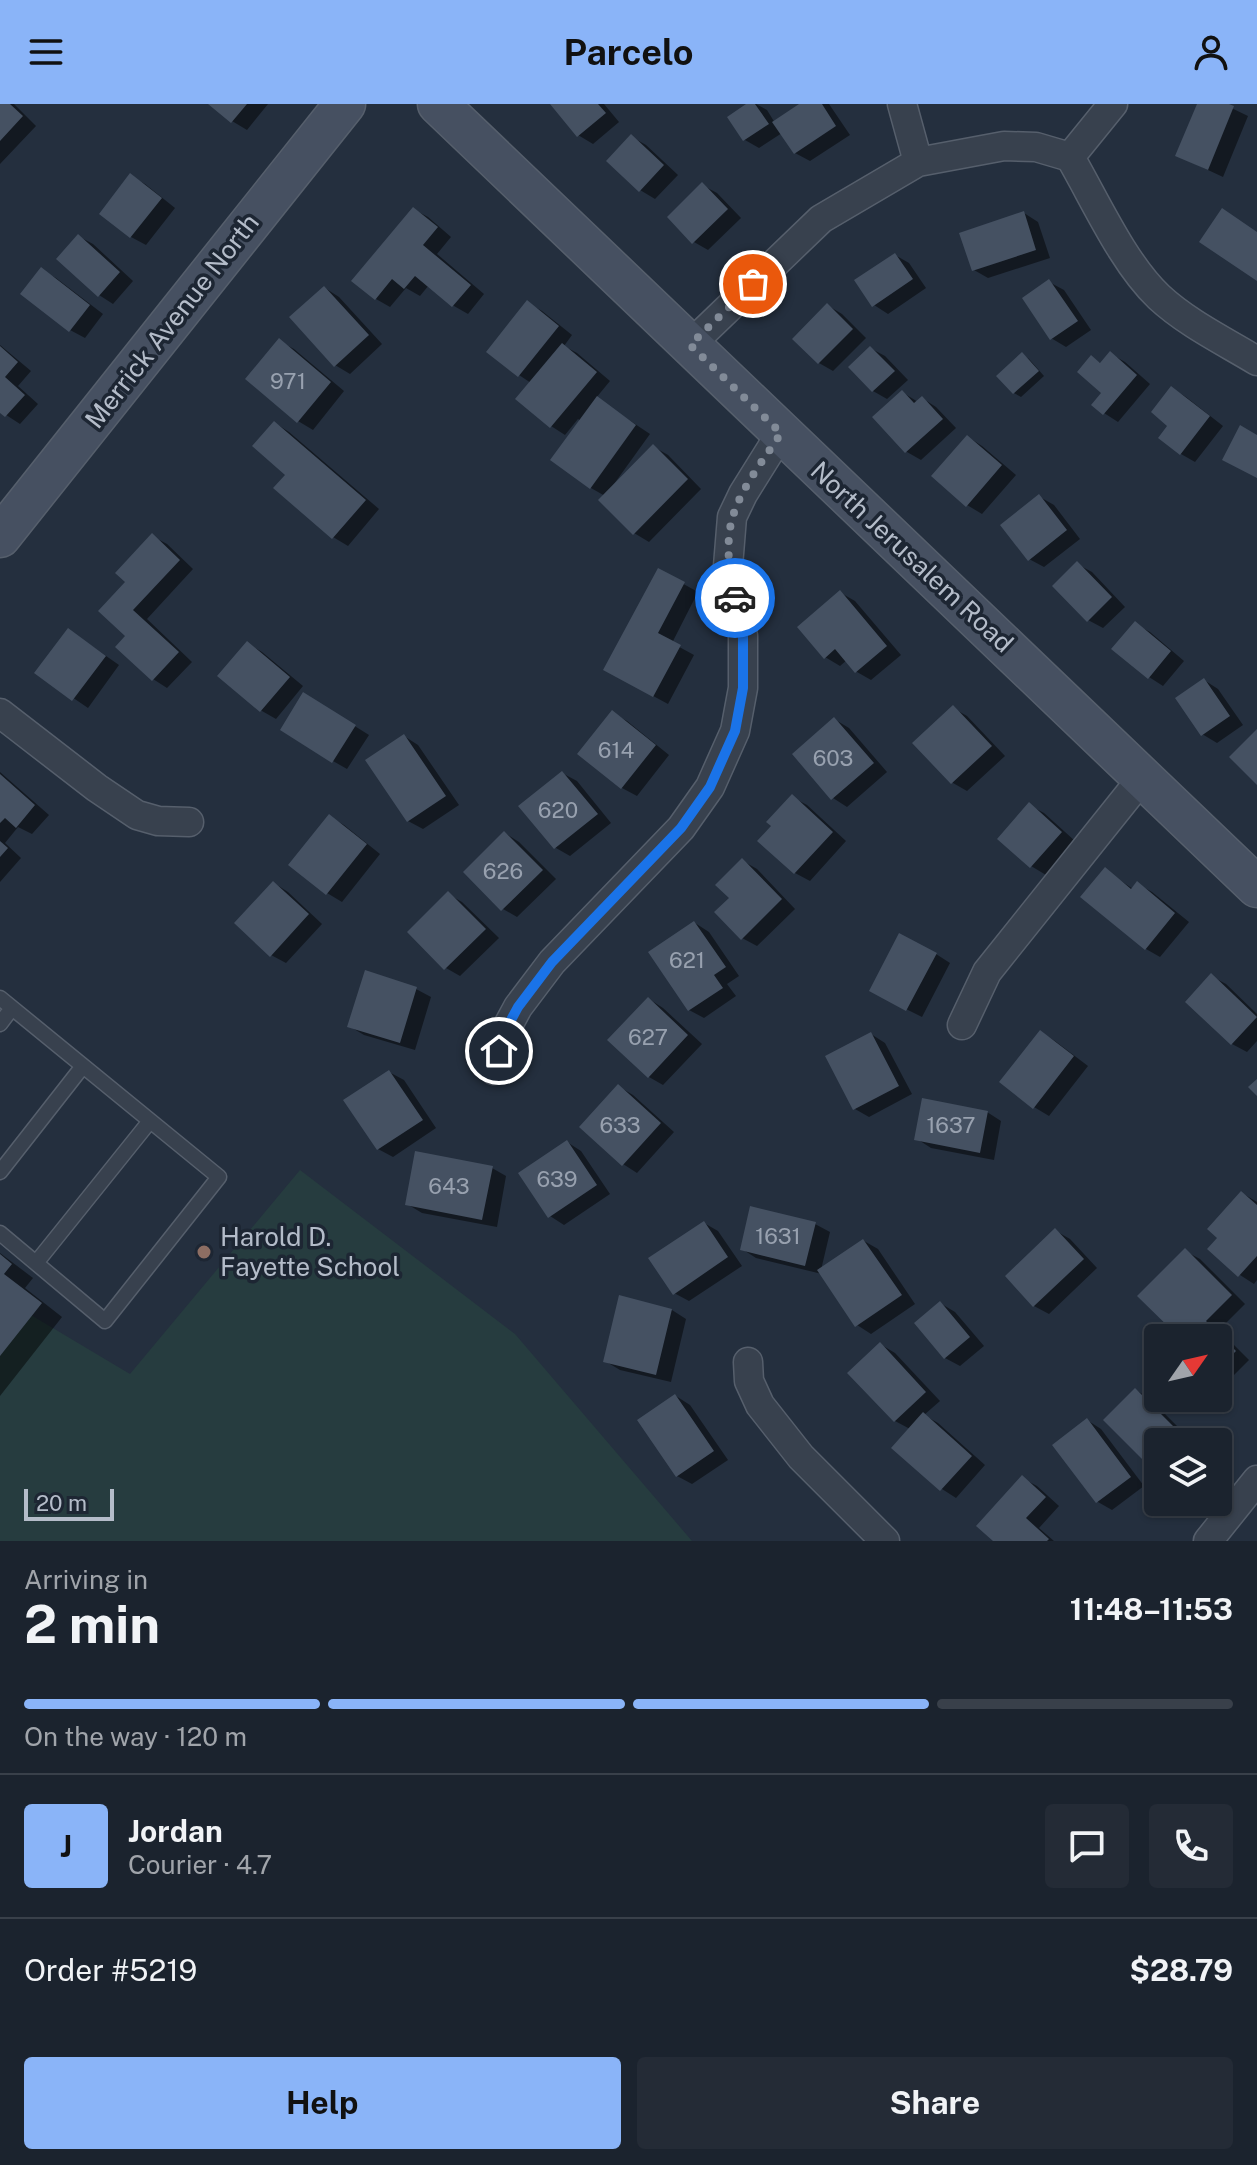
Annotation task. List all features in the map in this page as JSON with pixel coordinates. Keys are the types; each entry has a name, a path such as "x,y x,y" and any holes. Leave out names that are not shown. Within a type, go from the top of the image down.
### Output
{"main road":[{"name":"Merrick Avenue North","path":"0,537 345,104"},
{"name":"North Jerusalem Road","path":"438,104 1257,887"}],"street":[{"path":"902,104 918,162"},
{"path":"1070,157 1113,104"},
{"path":"690,345 821,219 918,162 1004,146 1036,147 1070,157 1134,268 1160,298 1202,329 1257,361"},
{"path":"494,1070 504,1033 518,1007 552,962 681,828 710,787 735,731 743,688 743,636 728,566 732,517 781,433"},
{"path":"0,713 137,815 158,821 189,822"},
{"path":"962,1025 987,972 1143,777"},
{"path":"748,1362 749,1381 760,1405 801,1457 885,1541"},
{"path":"1208,1541 1257,1480"}],"lane":[{"path":"0,998 219,1177 105,1321 0,1233"},
{"path":"0,1024 12,1008"},
{"path":"0,1172 83,1066"},
{"path":"36,1263 150,1121"}],"green space":[{"name":"Harold D. Fayette School","path":"300,1170 515,1334 692,1541 0,1541 0,1354 31,1315 130,1374"}],"building":[{"path":"0,104 10,104 23,116 0,141"},
{"path":"208,104 247,104 231,123"},
{"path":"550,104 598,104 606,113 577,137"},
{"path":"746,104 755,104 769,124 743,141 727,117"},
{"path":"799,104 822,104 836,126 794,154 772,122"},
{"path":"1197,104 1234,106 1208,170 1175,156"},
{"path":"631,134 664,165 639,192 606,161"},
{"path":"130,173 162,198 130,238 99,214"},
{"path":"702,182 728,209 692,244 667,217"},
{"path":"413,207 438,227 423,245 471,285 452,307 415,276 404,289 392,279 375,300 351,281"},
{"path":"1222,208 1257,232 1257,281 1199,242"},
{"path":"1024,211 1036,250 972,271 959,233"},
{"path":"78,234 120,272 98,297 56,259"},
{"path":"895,253 913,279 872,307 854,280"},
{"path":"41,267 90,305 69,332 20,294"},
{"path":"1049,279 1078,321 1050,340 1022,298"},
{"path":"324,286 369,335 334,367 289,317"},
{"path":"527,300 559,326 518,377 486,352"},
{"path":"827,303 853,329 818,364 792,339"},
{"path":"279,338 331,382 297,423 245,379"},
{"path":"562,343 597,372 550,428 515,399"},
{"path":"0,346 18,362 5,377 25,395 5,417 0,413"},
{"path":"870,346 895,371 872,392 848,367"},
{"path":"1110,351 1137,375 1103,415 1091,405 1101,393 1077,372 1091,355 1100,363"},
{"path":"1022,352 1039,371 1013,394 996,376"},
{"path":"1171,386 1210,416 1180,455 1158,438 1167,426 1151,412"},
{"path":"902,390 914,403 922,396 943,419 905,453 872,417"},
{"path":"597,396 636,425 590,489 550,460"},
{"path":"274,421 366,500 332,539 273,488 285,475 252,446"},
{"path":"1240,425 1257,435 1257,478 1222,460"},
{"path":"967,435 1002,465 966,507 931,476"},
{"path":"653,444 688,479 633,535 598,500"},
{"path":"1039,494 1067,530 1028,561 1000,525"},
{"path":"152,533 180,560 133,610 179,652 152,681 115,647 125,636 98,611 125,582 115,573"},
{"path":"1077,561 1112,597 1087,622 1052,586"},
{"path":"658,568 685,582 658,633 681,645 653,697 603,670"},
{"path":"840,590 887,646 855,673 835,649 824,659 797,627"},
{"path":"1135,621 1171,651 1148,679 1111,649"},
{"path":"68,628 106,656 72,701 34,673"},
{"path":"247,641 290,677 260,712 217,676"},
{"path":"1204,678 1230,716 1201,736 1175,698"},
{"path":"303,692 356,725 332,763 280,730"},
{"path":"953,705 992,746 951,784 912,743"},
{"path":"612,710 656,745 621,789 577,754"},
{"path":"834,717 874,763 831,800 792,754"},
{"path":"1257,729 1257,785 1229,757"},
{"path":"404,734 446,796 407,822 365,760"},
{"path":"562,771 598,814 554,849 518,806"},
{"path":"0,774 35,805 16,828 5,818 0,823"},
{"path":"792,794 833,832 794,874 757,841 771,826 766,822"},
{"path":"1029,802 1062,832 1030,868 997,839"},
{"path":"329,814 367,844 326,895 288,865"},
{"path":"504,831 543,870 501,911 463,872"},
{"path":"0,841 8,848 0,857"},
{"path":"742,858 782,899 741,940 714,912 729,898 715,885"},
{"path":"1105,867 1131,889 1137,881 1175,913 1145,950 1080,897"},
{"path":"273,881 309,914 270,957 234,923"},
{"path":"448,891 486,929 444,970 407,932"},
{"path":"694,921 726,967 714,975 723,988 688,1011 648,952"},
{"path":"899,933 937,953 906,1011 869,991"},
{"path":"365,970 417,987 400,1043 347,1027"},
{"path":"1211,973 1257,1017 1231,1045 1185,1002"},
{"path":"648,997 688,1035 648,1078 607,1040"},
{"path":"1040,1030 1074,1056 1033,1109 999,1082"},
{"path":"871,1032 899,1086 853,1110 825,1056"},
{"path":"389,1070 423,1120 377,1150 343,1100"},
{"path":"1257,1079 1257,1096 1248,1087"},
{"path":"618,1084 661,1123 622,1166 579,1127"},
{"path":"922,1098 988,1111 980,1153 914,1140"},
{"path":"567,1140 597,1185 548,1218 518,1173"},
{"path":"415,1151 493,1166 482,1220 405,1205"},
{"path":"1241,1191 1257,1205 1257,1256 1238,1277 1207,1249 1217,1238 1207,1229"},
{"path":"750,1206 816,1222 805,1266 740,1250"},
{"path":"704,1221 728,1257 673,1295 648,1258"},
{"path":"1055,1228 1084,1259 1033,1307 1005,1276"},
{"path":"863,1239 902,1295 855,1327 817,1270"},
{"path":"1185,1248 1232,1295 1206,1321 1209,1324 1166,1324 1137,1296"},
{"path":"0,1254 12,1264 4,1274 42,1303 0,1356"},
{"path":"619,1295 672,1309 656,1375 603,1362"},
{"path":"940,1301 970,1337 944,1359 914,1323"},
{"path":"880,1342 926,1392 894,1422 847,1373"},
{"path":"1135,1388 1144,1397 1144,1412 1159,1412 1175,1428 1144,1428 1144,1461 1103,1420"},
{"path":"675,1394 714,1451 676,1477 637,1420"},
{"path":"923,1412 972,1456 940,1491 891,1448"},
{"path":"1087,1418 1131,1477 1096,1503 1052,1445"},
{"path":"1022,1475 1046,1497 1026,1518 1049,1539 993,1541 976,1526"}],"way so far":[{"path":"735,598 728,566 732,517 781,433 690,345 753,284"}],"place":[{"name":"Harold D. Fayette School","path":"204,1252"}],"route":[{"path":"499,1051 504,1033 518,1007 552,962 681,828 710,787 735,731 743,688 743,636 735,598"}]}
